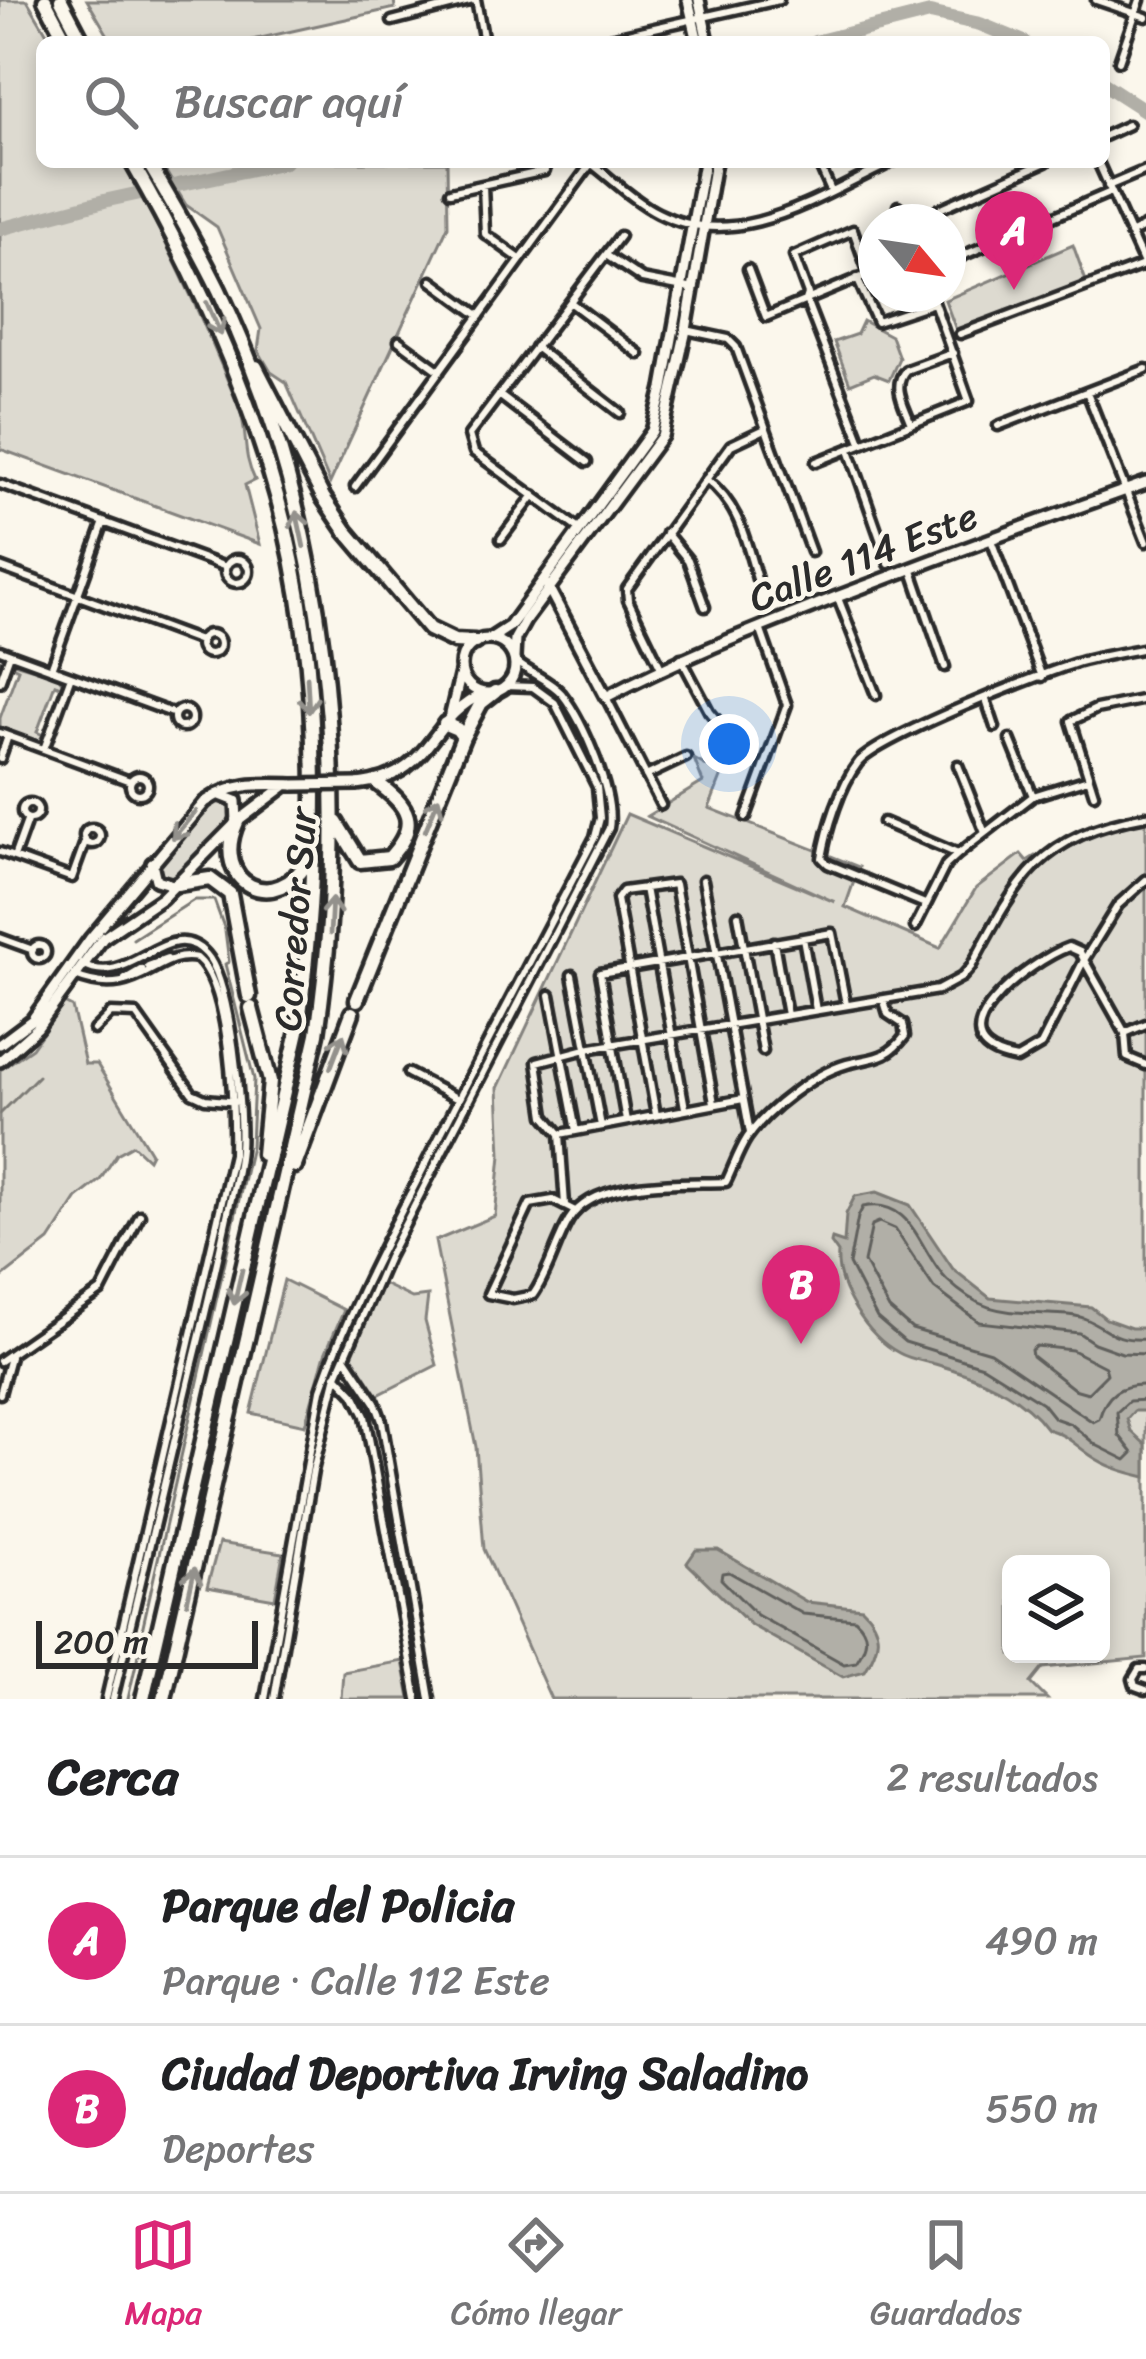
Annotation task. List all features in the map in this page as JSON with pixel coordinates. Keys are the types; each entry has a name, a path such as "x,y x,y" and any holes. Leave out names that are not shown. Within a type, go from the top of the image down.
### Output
{"highway":[{"path":"45,0 64,36"},
{"path":"61,0 80,36"},
{"name":"Corredor Sur","path":"141,168 237,335 294,498 322,634 334,819 330,940 317,1034 164,1699"},
{"name":"Corredor Sur","path":"143,1699 298,1031 310,936 313,851 305,640 278,501 236,372 170,212"},
{"path":"237,335 346,531 429,629 454,641 483,640"},
{"path":"270,1240 354,1006 463,737 495,690"},
{"path":"447,722 463,737"},
{"path":"334,819 360,860 369,863 389,858 400,847 409,822 405,806 376,782"},
{"path":"237,822 229,842 230,863 238,875 258,888 290,884 313,851"},
{"path":"177,884 210,880 230,894 270,1081 254,1218"}],"main road":[{"path":"688,0 698,18"},
{"path":"699,0 702,36"},
{"path":"447,722 463,656 505,631 582,545 662,436 703,168"},
{"path":"698,223 713,168"},
{"path":"0,1044 32,1020 90,939 213,796 248,784 376,782 405,770 447,722 514,672 518,632 550,588 580,530 652,430 680,329"},
{"name":"Calle 114 Este","path":"605,697 681,658 838,597 891,568 911,566 1146,483"},
{"path":"580,530 596,527"},
{"path":"580,530 582,545"},
{"path":"530,599 543,586 550,588 605,697"},
{"path":"483,640 505,644 514,659"},
{"path":"461,669 472,688 495,690"},
{"path":"0,1060 25,1043 103,938 177,884 237,822 290,785"},
{"path":"213,796 233,798 239,809 237,822"},
{"path":"152,863 156,880 177,884"}],"street":[{"path":"392,21 474,0 483,36"},
{"path":"618,36 779,0"},
{"path":"1096,0 1146,17"},
{"path":"1119,61 1139,0"},
{"path":"1110,133 1128,124"},
{"path":"355,487 587,168"},
{"path":"599,168 655,212 698,223 745,227 879,168"},
{"path":"821,168 831,191"},
{"path":"951,204 1032,168"},
{"path":"960,334 1146,265 1100,168"},
{"path":"966,254 1146,170"},
{"path":"451,192 545,171"},
{"path":"483,185 485,234 520,260"},
{"path":"1130,234 1146,226"},
{"path":"858,241 853,230 794,256 806,300 861,442"},
{"path":"580,530 468,444 475,425 620,236"},
{"path":"606,255 642,279 688,288"},
{"path":"748,269 766,317 857,278"},
{"path":"432,281 480,316"},
{"path":"570,302 639,354"},
{"path":"872,312 877,322 907,312"},
{"path":"816,462 969,401 937,312"},
{"path":"680,329 728,339 736,347 811,552"},
{"path":"399,341 440,370"},
{"path":"535,347 620,413"},
{"path":"911,424 898,388 900,376 953,353"},
{"path":"998,426 1146,369"},
{"path":"1087,392 1146,542"},
{"path":"499,395 587,462"},
{"path":"661,668 627,589 731,446 765,429"},
{"path":"849,449 891,568"},
{"path":"706,479 724,493 739,516 757,579"},
{"path":"0,482 226,567"},
{"path":"501,539 534,495"},
{"path":"51,669 104,522"},
{"path":"666,533 688,560 705,607"},
{"path":"991,538 1042,677"},
{"path":"911,566 945,667"},
{"path":"0,567 200,640"},
{"path":"838,597 876,695"},
{"path":"746,817 787,705 759,626"},
{"path":"926,904 828,864 822,857 850,775 860,760 879,745 1078,662 1146,648"},
{"path":"0,650 175,714"},
{"path":"0,682 10,654"},
{"path":"681,658 709,711 729,735"},
{"path":"274,1699 313,1471 344,1355 388,1257 604,843 611,814 607,784 566,700 514,659"},
{"path":"44,749 71,676"},
{"path":"265,1699 328,1369 496,1022 595,837 601,802 555,703 533,687 495,690"},
{"path":"605,697 661,805"},
{"path":"1094,794 1071,721 1096,709 1146,699"},
{"path":"986,700 995,727"},
{"path":"0,759 4,735 130,781"},
{"path":"1010,739 1033,796"},
{"path":"646,776 686,757"},
{"path":"958,765 985,833"},
{"path":"915,928 946,865 958,854 1033,796 1088,778"},
{"path":"565,1205 560,1134 545,1116 536,1065 541,1058 938,990 971,967 1014,887 1051,849 1113,822 1146,816"},
{"path":"14,856 28,819"},
{"path":"883,822 958,854"},
{"path":"0,852 72,878 86,842"},
{"path":"703,880 750,1133"},
{"path":"1146,880 1118,905 1084,960 1041,1045 1017,1059 1004,1057 982,1042 979,1030 992,998 1064,948 1080,952 1084,960 1125,1033 1127,1058 1146,1066"},
{"path":"656,1115 617,899 623,891 675,884 714,1103"},
{"path":"645,888 685,1108"},
{"path":"738,915 763,1051"},
{"path":"626,1121 600,973 832,933 847,1005"},
{"path":"0,938 33,950"},
{"path":"802,938 816,1010"},
{"path":"82,964 104,974 173,942 205,952 217,976 232,1037 238,1102 233,1154 110,1699"},
{"path":"775,942 787,1015"},
{"path":"122,981 174,956 197,958 212,976 238,1102"},
{"path":"75,976 101,985 122,981 148,974 174,956"},
{"path":"572,975 601,1126"},
{"path":"550,995 576,1131"},
{"path":"575,1211 545,1199 530,1204 488,1294 513,1299 533,1295 575,1211 610,1192 653,1184 726,1182 750,1133 816,1078 845,1065 880,1060 896,1048 905,1036 903,1024 888,1015 883,999"},
{"path":"94,1030 111,1012 136,1014 192,1093 238,1102"},
{"path":"496,1022 507,1028"},
{"path":"1125,1033 1146,1024"},
{"path":"408,1073 467,1104"},
{"path":"560,1134 743,1099"},
{"path":"0,1360 101,1291 140,1215"},
{"path":"337,1347 375,1402 382,1421 430,1699"},
{"path":"0,1394 11,1353"},
{"path":"328,1369 353,1394 365,1416 417,1699"},
{"path":"1142,1693 1132,1679 1135,1672 1146,1669"}],"shaded area":[{"path":"0,0 27,0 48,36 36,36 36,168 125,168 185,283 242,417 255,480 245,485 260,544 0,449"},
{"path":"87,0 394,0 395,8 270,36 108,36"},
{"path":"164,168 447,168 448,226 330,483 286,382 271,372 258,350 261,329 217,227 186,205"},
{"path":"1073,245 1086,281 956,330 949,312 966,312 966,291"},
{"path":"863,321 891,336 899,358 889,380 874,374 850,384 834,342 857,334"},
{"path":"14,663 58,676 62,682 55,684 37,732 43,735 38,742 0,729 18,669"},
{"path":"694,759 722,775 709,808 859,867 845,907 940,948 976,888 1021,854 1027,861 1035,856 1042,861 1113,826 1146,820 1146,1658 1110,1661 1110,1555 1002,1555 1002,1663 1094,1663 1043,1668 1031,1683 1047,1699 551,1699 484,1549 476,1447 435,1241 495,1216 501,1155 498,1088 627,814 835,902 647,816 703,782"},
{"path":"221,798 233,806 233,820 176,878 160,875 159,865 204,810"},
{"path":"64,1003 72,1007 85,1064 97,1064 151,1153 148,1159 133,1145 117,1154 100,1180 77,1198 49,1241 0,1279 0,1070 32,1048"},
{"path":"284,1280 344,1310 325,1354 305,1425 251,1413"},
{"path":"383,1284 412,1298 428,1296 425,1321 437,1365 378,1395 351,1354"},
{"path":"219,1543 283,1553 275,1599 207,1587"},
{"path":"403,1661 410,1699 341,1699 343,1672"}],"water":[{"path":"877,1192 910,1205 953,1269 990,1298 1091,1307 1106,1319 1146,1328 1146,1411 1134,1411 1127,1419 1131,1431 1146,1445 1146,1477 1096,1459 1047,1429 997,1387 903,1355 876,1335 848,1295 831,1243 832,1239 844,1243 846,1214 855,1196"},
{"path":"696,1550 718,1550 807,1602 862,1608 877,1631 874,1654 865,1671 843,1677 751,1625 687,1563"}],"waterway":[{"path":"839,36 930,13 1009,36"},
{"path":"1110,88 1146,111"},
{"path":"0,229 257,168"},
{"path":"128,1699 143,1650 140,1639 251,1146 254,1079 225,964 229,962 225,930 214,900 194,900 133,939"},
{"path":"0,1114 38,1076"}],"place":[{"name":"Parque del Policia","path":"1014,290"},
{"name":"Ciudad Deportiva Irving Saladino","path":"801,1344"}]}
